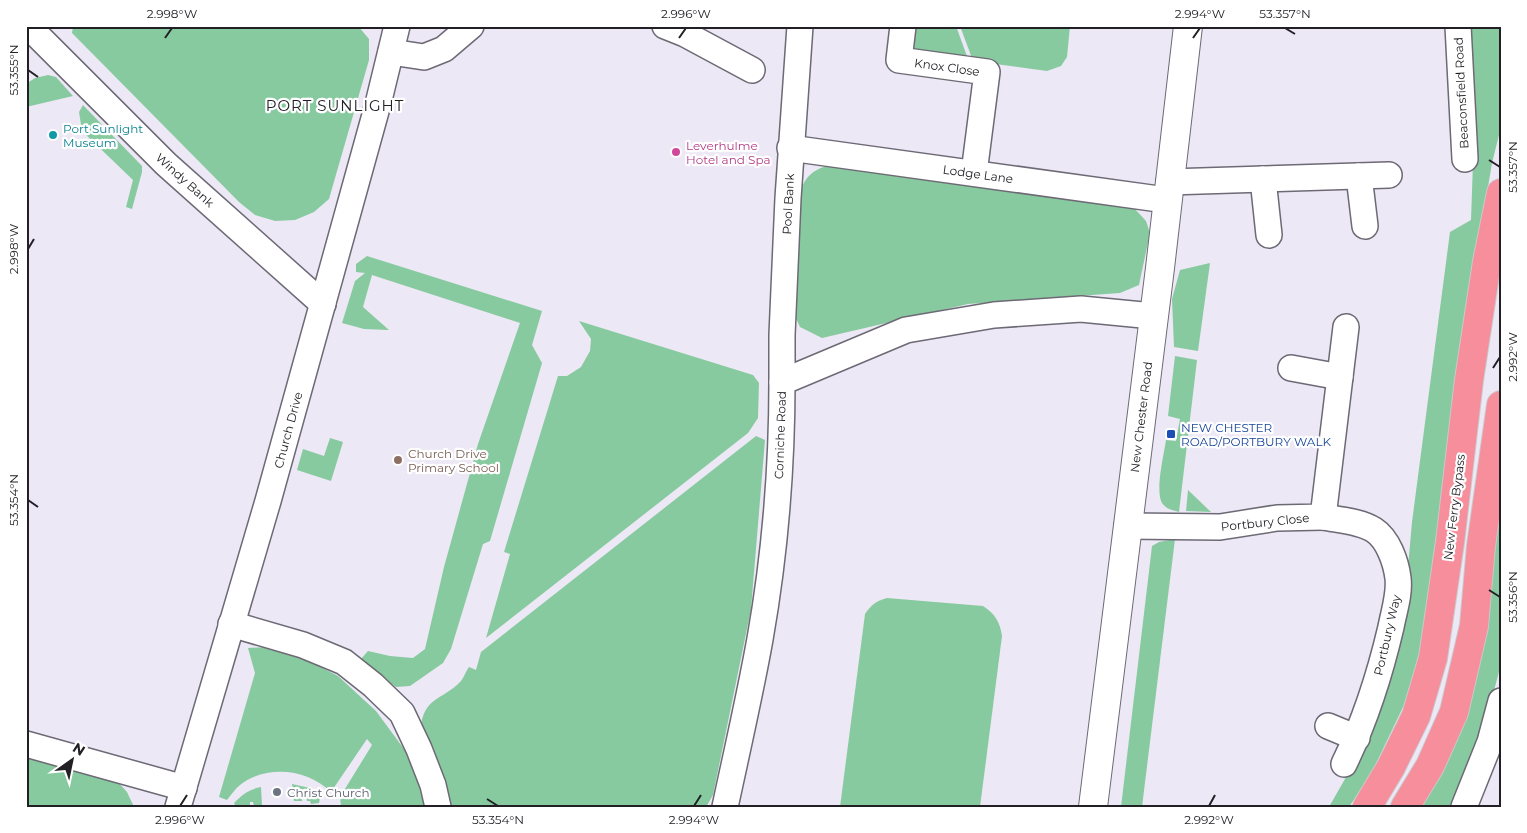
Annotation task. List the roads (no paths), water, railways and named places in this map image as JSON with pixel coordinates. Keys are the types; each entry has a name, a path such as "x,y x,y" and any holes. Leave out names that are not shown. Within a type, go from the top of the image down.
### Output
{"highway":[{"name":"New Ferry Bypass","path":"1367,807 1391,767 1416,716 1433,658 1450,542 1469,380 1487,262 1501,194"},
{"path":"1405,807 1430,766 1454,712 1474,626 1481,546 1501,405"}],"main road":[{"name":"New Chester Road","path":"1093,807 1188,26"}],"street":[{"name":"Church Drive","path":"181,797 323,304 378,104 397,26"},
{"path":"391,52 424,57 444,49 471,26"},
{"path":"666,26 752,70"},
{"name":"Pool Bank","path":"782,382 782,335 790,148 800,26"},
{"name":"Knox Close","path":"904,26 899,60 987,72 974,173"},
{"name":"Beaconsfield Road","path":"1458,26 1465,160"},
{"name":"Windy Bank","path":"30,31 166,164 323,304"},
{"name":"Lodge Lane","path":"790,148 974,173 1167,191 1263,179 1390,175"},
{"path":"1359,176 1365,226"},
{"path":"1263,179 1269,234"},
{"name":"Corniche Road","path":"725,807 760,639 772,555 782,447 782,382 906,330 994,315 1081,309 1153,316"},
{"name":"Portbury Close","path":"1127,526 1220,527 1277,518 1323,517 1346,327"},
{"path":"1291,368 1340,377"},
{"name":"Portbury Way","path":"1323,517 1363,525 1376,531 1384,541 1393,559 1398,578 1397,598 1385,655 1357,738 1344,764"},
{"path":"231,624 303,645 344,662 373,685 402,713 433,785 438,807"},
{"path":"1464,807 1495,744 1501,701"},
{"path":"1328,726 1357,738"},
{"path":"26,744 181,797"}],"place":[{"name":"Port Sunlight Museum","path":"53,135"},
{"name":"Leverhulme Hotel and Spa","path":"676,152"},
{"name":"NEW CHESTER ROAD/PORTBURY WALK","path":"1171,434"},
{"name":"Church Drive Primary School","path":"398,460"},
{"name":"Christ Church","path":"277,792"}],"district":[{"name":"PORT SUNLIGHT","path":"335,105"}]}
